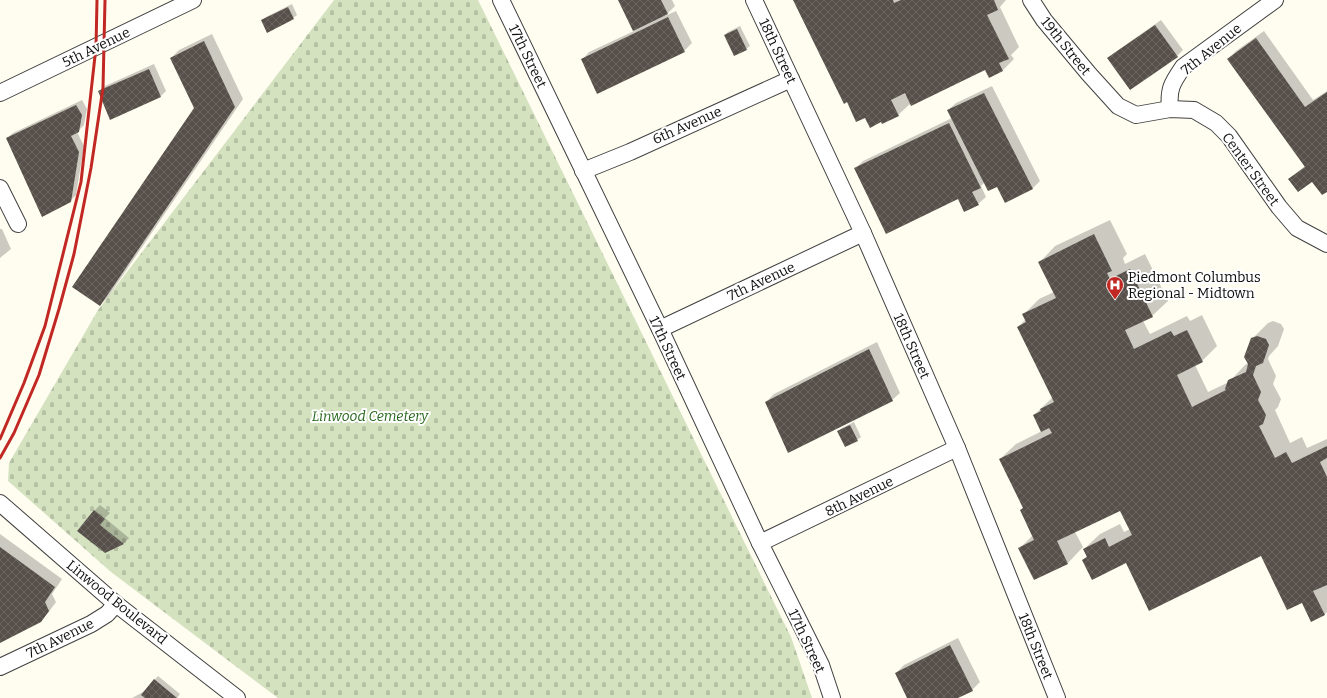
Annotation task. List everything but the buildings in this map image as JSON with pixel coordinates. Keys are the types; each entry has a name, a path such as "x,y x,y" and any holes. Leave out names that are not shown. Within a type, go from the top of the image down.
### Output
{"street":[{"name":"5th Avenue","path":"0,93 193,0"},
{"name":"17th Street","path":"501,0 660,329 760,543 820,665 832,698"},
{"name":"18th Street","path":"754,0 863,233 957,448 1057,698"},
{"name":"19th Street","path":"1031,0 1044,20 1118,106 1136,115 1170,109"},
{"name":"7th Avenue","path":"1170,109 1169,94 1174,80 1183,67 1275,0"},
{"name":"6th Avenue","path":"583,171 630,152 791,79"},
{"name":"Center Street","path":"1170,109 1194,110 1216,123 1229,136 1277,205 1297,228 1327,244"},
{"path":"0,188 18,224"},
{"name":"7th Avenue","path":"660,329 863,233"},
{"name":"8th Avenue","path":"760,543 957,448"},
{"name":"Linwood Boulevard","path":"0,503 116,604 237,698"},
{"name":"7th Avenue","path":"0,667 91,624 107,614 116,604"}],"green space":[{"name":"Linwood Cemetery","path":"334,0 478,0 791,637 812,698 278,698 111,572 8,481 9,463 98,310"}],"railway":[{"path":"0,439 24,383 45,326 81,182 96,47 97,0"},
{"path":"0,458 14,433 39,375 74,254 91,168 103,88 105,0"}],"place":[{"name":"Piedmont Columbus Regional - Midtown","path":"1115,300"}]}
